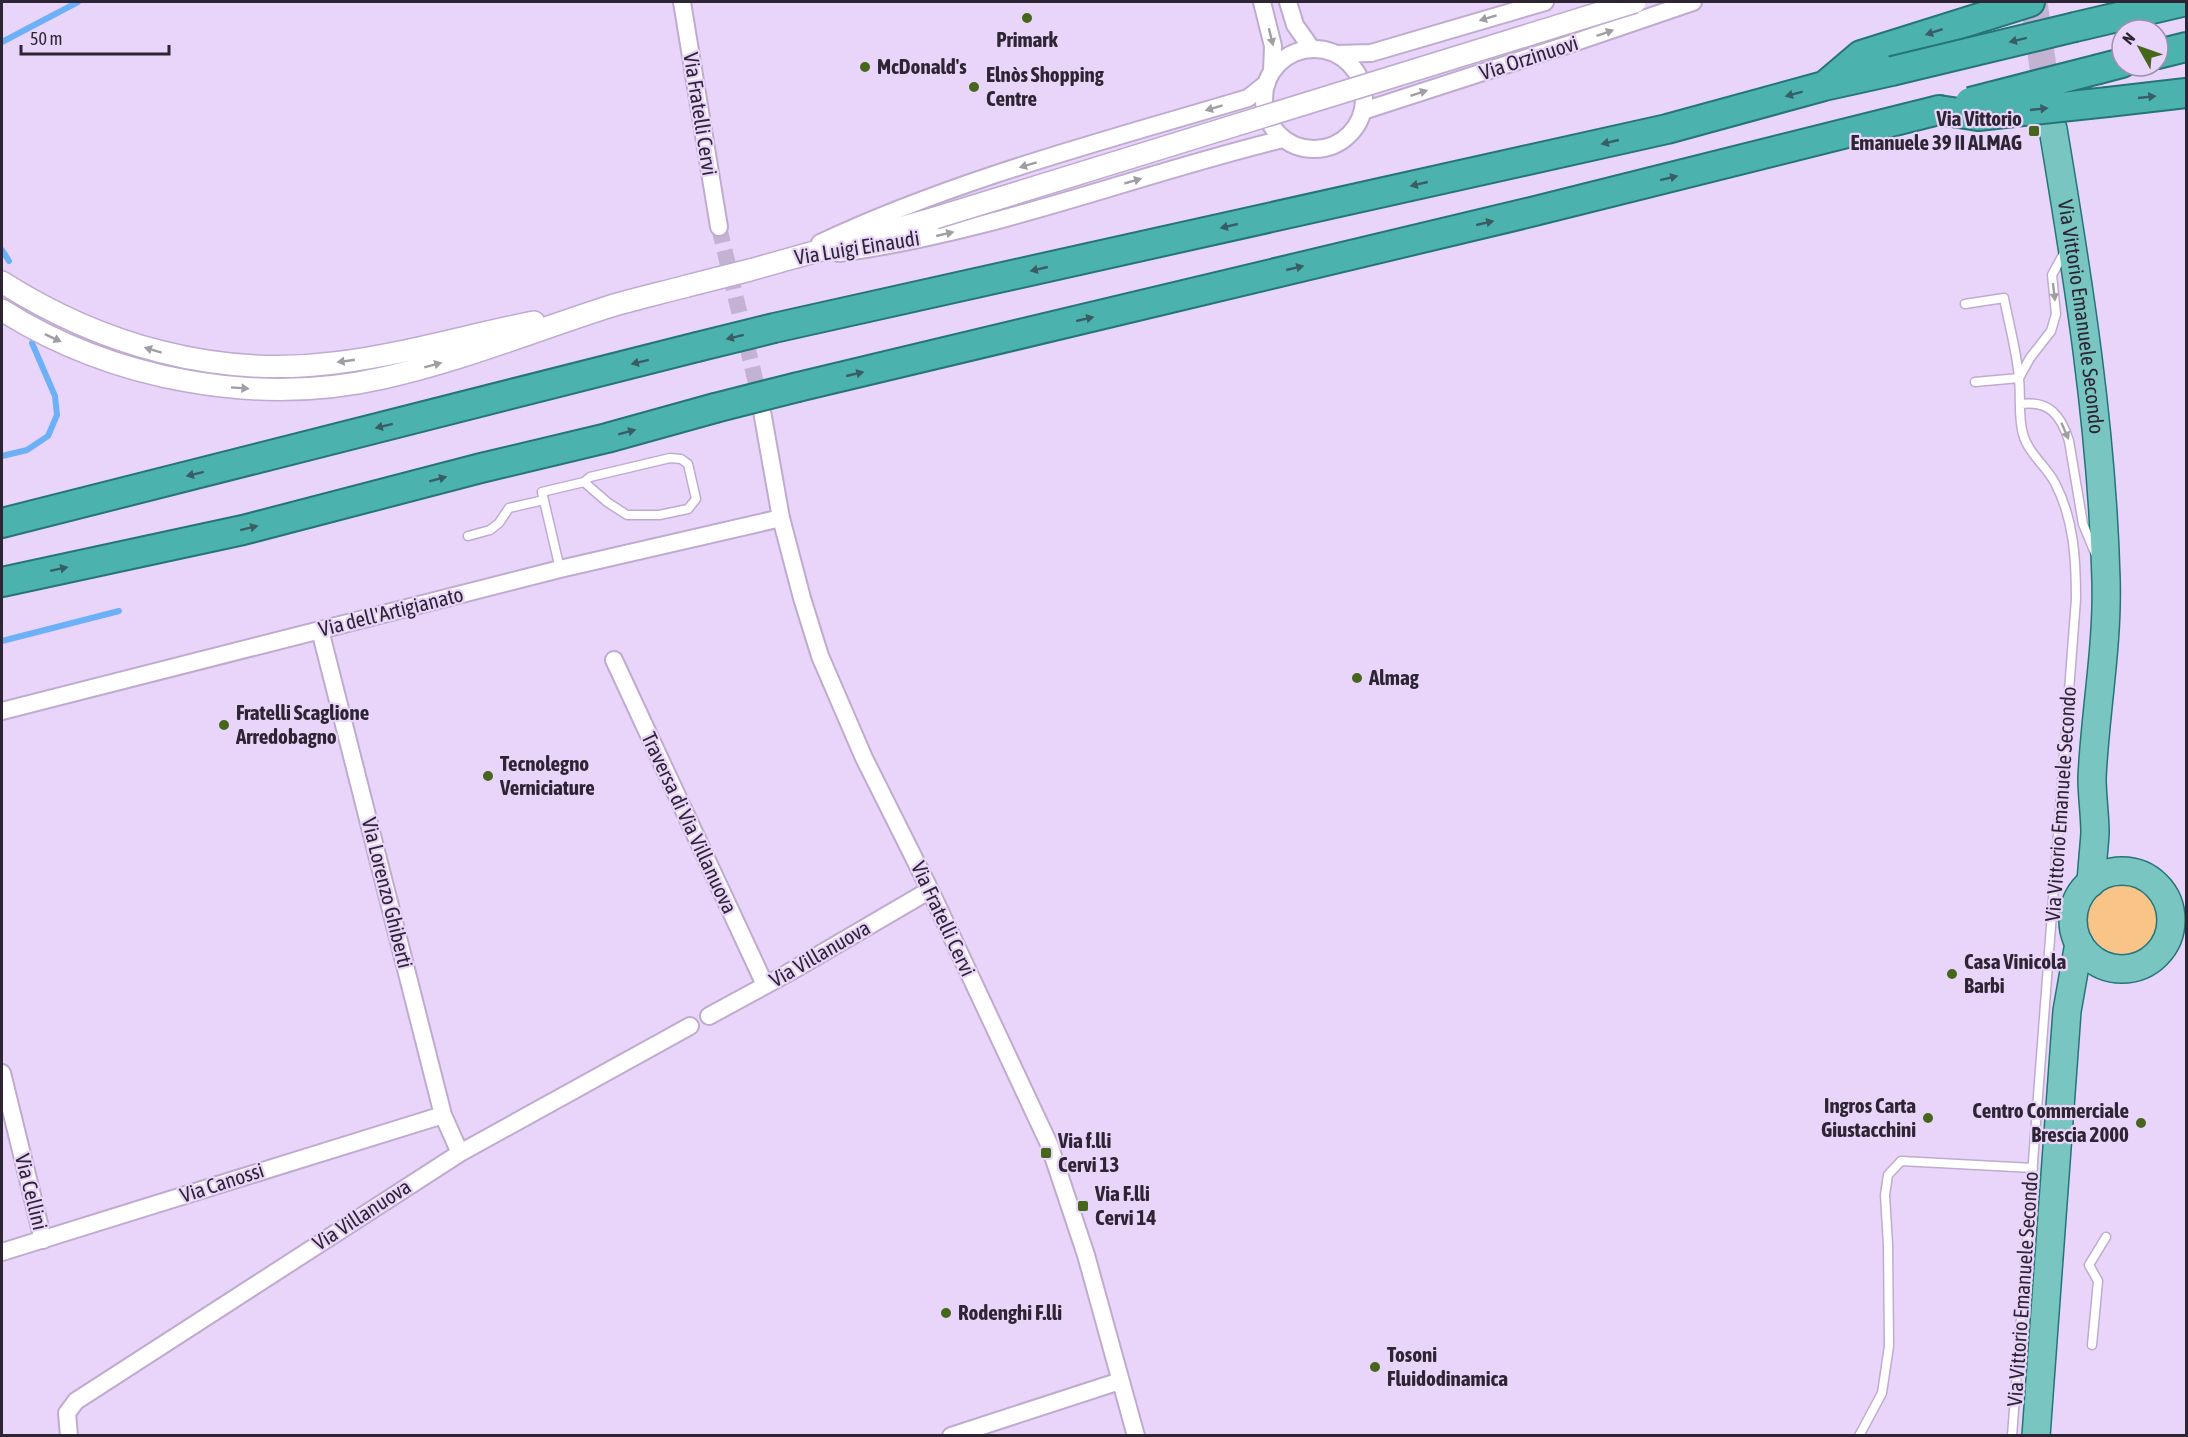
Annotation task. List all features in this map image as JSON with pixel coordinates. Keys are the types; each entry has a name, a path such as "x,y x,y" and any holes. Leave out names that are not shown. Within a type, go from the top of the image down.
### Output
{"highway":[{"path":"2,523 774,328 1667,129 1824,86 2030,2"},
{"path":"1892,59 2075,27 2182,2"},
{"path":"2170,51 2187,47"},
{"path":"2,582 243,530 798,387 1531,212 2110,66"},
{"path":"1939,110 1977,116 2187,93"}],"main road":[{"name":"Via Vittorio Emanuele Secondo","path":"2053,129 2072,239 2091,379 2103,511 2106,581 2105,638 2092,779 2095,832 2091,883"},
{"name":"Via Vittorio Emanuele Secondo","path":"2095,832 2128,872"},
{"name":"Via Vittorio Emanuele Secondo","path":"2128,872 2146,877 2164,894 2170,909 2171,925 2167,940 2158,953 2146,963 2132,968 2116,969 2088,956 2079,943 2073,927 2074,911 2080,895 2091,883 2105,874 2128,872"},
{"name":"Via Vittorio Emanuele Secondo","path":"2036,1436 2067,1011 2079,943"},
{"name":"Via Vittorio Emanuele Secondo","path":"2067,1011 2091,983 2116,969"}],"street":[{"name":"Via Fratelli Cervi","path":"682,2 719,227"},
{"path":"1262,2 1273,46 1264,99 1266,114 1272,128 1283,140 1297,147 1314,150 1330,147 1346,139 1357,126 1363,111 1365,94 1360,77 1350,64 1336,54"},
{"path":"1288,2 1295,25 1312,49 1336,54 1371,53 1545,2"},
{"path":"2,282 26,298 107,336 171,356 220,364 255,366 332,363 374,357 476,333 609,307 935,218 1635,2"},
{"name":"Via Orzinuovi","path":"1363,111 1693,2"},
{"name":"Via Luigi Einaudi","path":"784,260 865,222 926,198 981,179 1248,98 1289,56 1312,49"},
{"name":"Via Luigi Einaudi","path":"784,260 878,248 948,234 1234,151 1283,140"},
{"path":"2,310 95,356 163,377 217,386 254,388 337,386 382,379 482,351 609,307"},
{"name":"Via Fratelli Cervi","path":"760,400 781,518 820,656 864,758 930,890 1049,1144 1086,1255 1136,1436"},
{"name":"Via dell'Artigianato","path":"2,711 560,569 781,518"},
{"name":"Via Lorenzo Ghiberti","path":"320,630 443,1115 460,1153"},
{"name":"Traversa di Via Villanuova","path":"614,660 765,986"},
{"name":"Via Villanuova","path":"709,1016 930,890"},
{"name":"Via Villanuova","path":"69,1436 67,1413 76,1401 460,1153 690,1026"},
{"name":"Via Cellini","path":"2,1073 43,1240"},
{"name":"Via Canossi","path":"2,1252 443,1115"},
{"path":"951,1436 1120,1381"}],"lane":[{"path":"1976,382 2019,378 2030,358 2050,331 2056,314 2052,274 2072,239"},
{"name":"Via Vittorio Emanuele Secondo","path":"1965,304 2004,298 2019,378 2023,435 2031,451 2056,484 2064,504 2071,529 2076,569 2076,599 2012,1436"},
{"path":"2020,404 2032,402 2046,406 2057,414 2065,427 2083,524 2106,581"},
{"path":"560,569 542,492 584,482 590,477 670,458 681,459 688,464 696,499 688,509 659,515 627,515 607,502 584,482"},
{"path":"468,536 490,530 499,523 509,508 544,500"},
{"path":"1859,1436 1882,1394 1889,1346 1885,1196 1888,1174 1901,1161 2033,1167"},
{"path":"2092,1345 2098,1281 2089,1265 2106,1237"}],"shaded area":[{"path":"2130,882 2149,892 2157,904 2159,918 2157,932 2149,944 2137,952 2116,954 2097,944 2089,932 2087,911 2097,892 2109,884"}],"waterway":[{"path":"2,42 78,2"},
{"path":"2,250 9,261"},
{"path":"2,456 27,450 48,436 57,415 55,396 32,343"},
{"path":"2,641 119,611"}],"tunnel":[{"path":"2034,2 2048,104"},
{"path":"719,227 760,400"}],"place":[{"name":"Primark","path":"1027,18"},
{"name":"McDonald's","path":"865,67"},
{"name":"Elnòs Shopping Centre","path":"974,87"},
{"name":"Via Vittorio Emanuele 39 II ALMAG","path":"2034,131"},
{"name":"Almag","path":"1357,678"},
{"name":"Fratelli Scaglione Arredobagno","path":"224,725"},
{"name":"Tecnolegno Verniciature","path":"488,776"},
{"name":"Casa Vinicola Barbi","path":"1952,974"},
{"name":"Ingros Carta Giustacchini","path":"1928,1118"},
{"name":"Centro Commerciale Brescia 2000","path":"2141,1123"},
{"name":"Via f.lli Cervi 13","path":"1046,1153"},
{"name":"Via F.lli Cervi 14","path":"1083,1206"},
{"name":"Rodenghi F.lli","path":"946,1313"},
{"name":"Tosoni Fluidodinamica","path":"1375,1367"}]}
